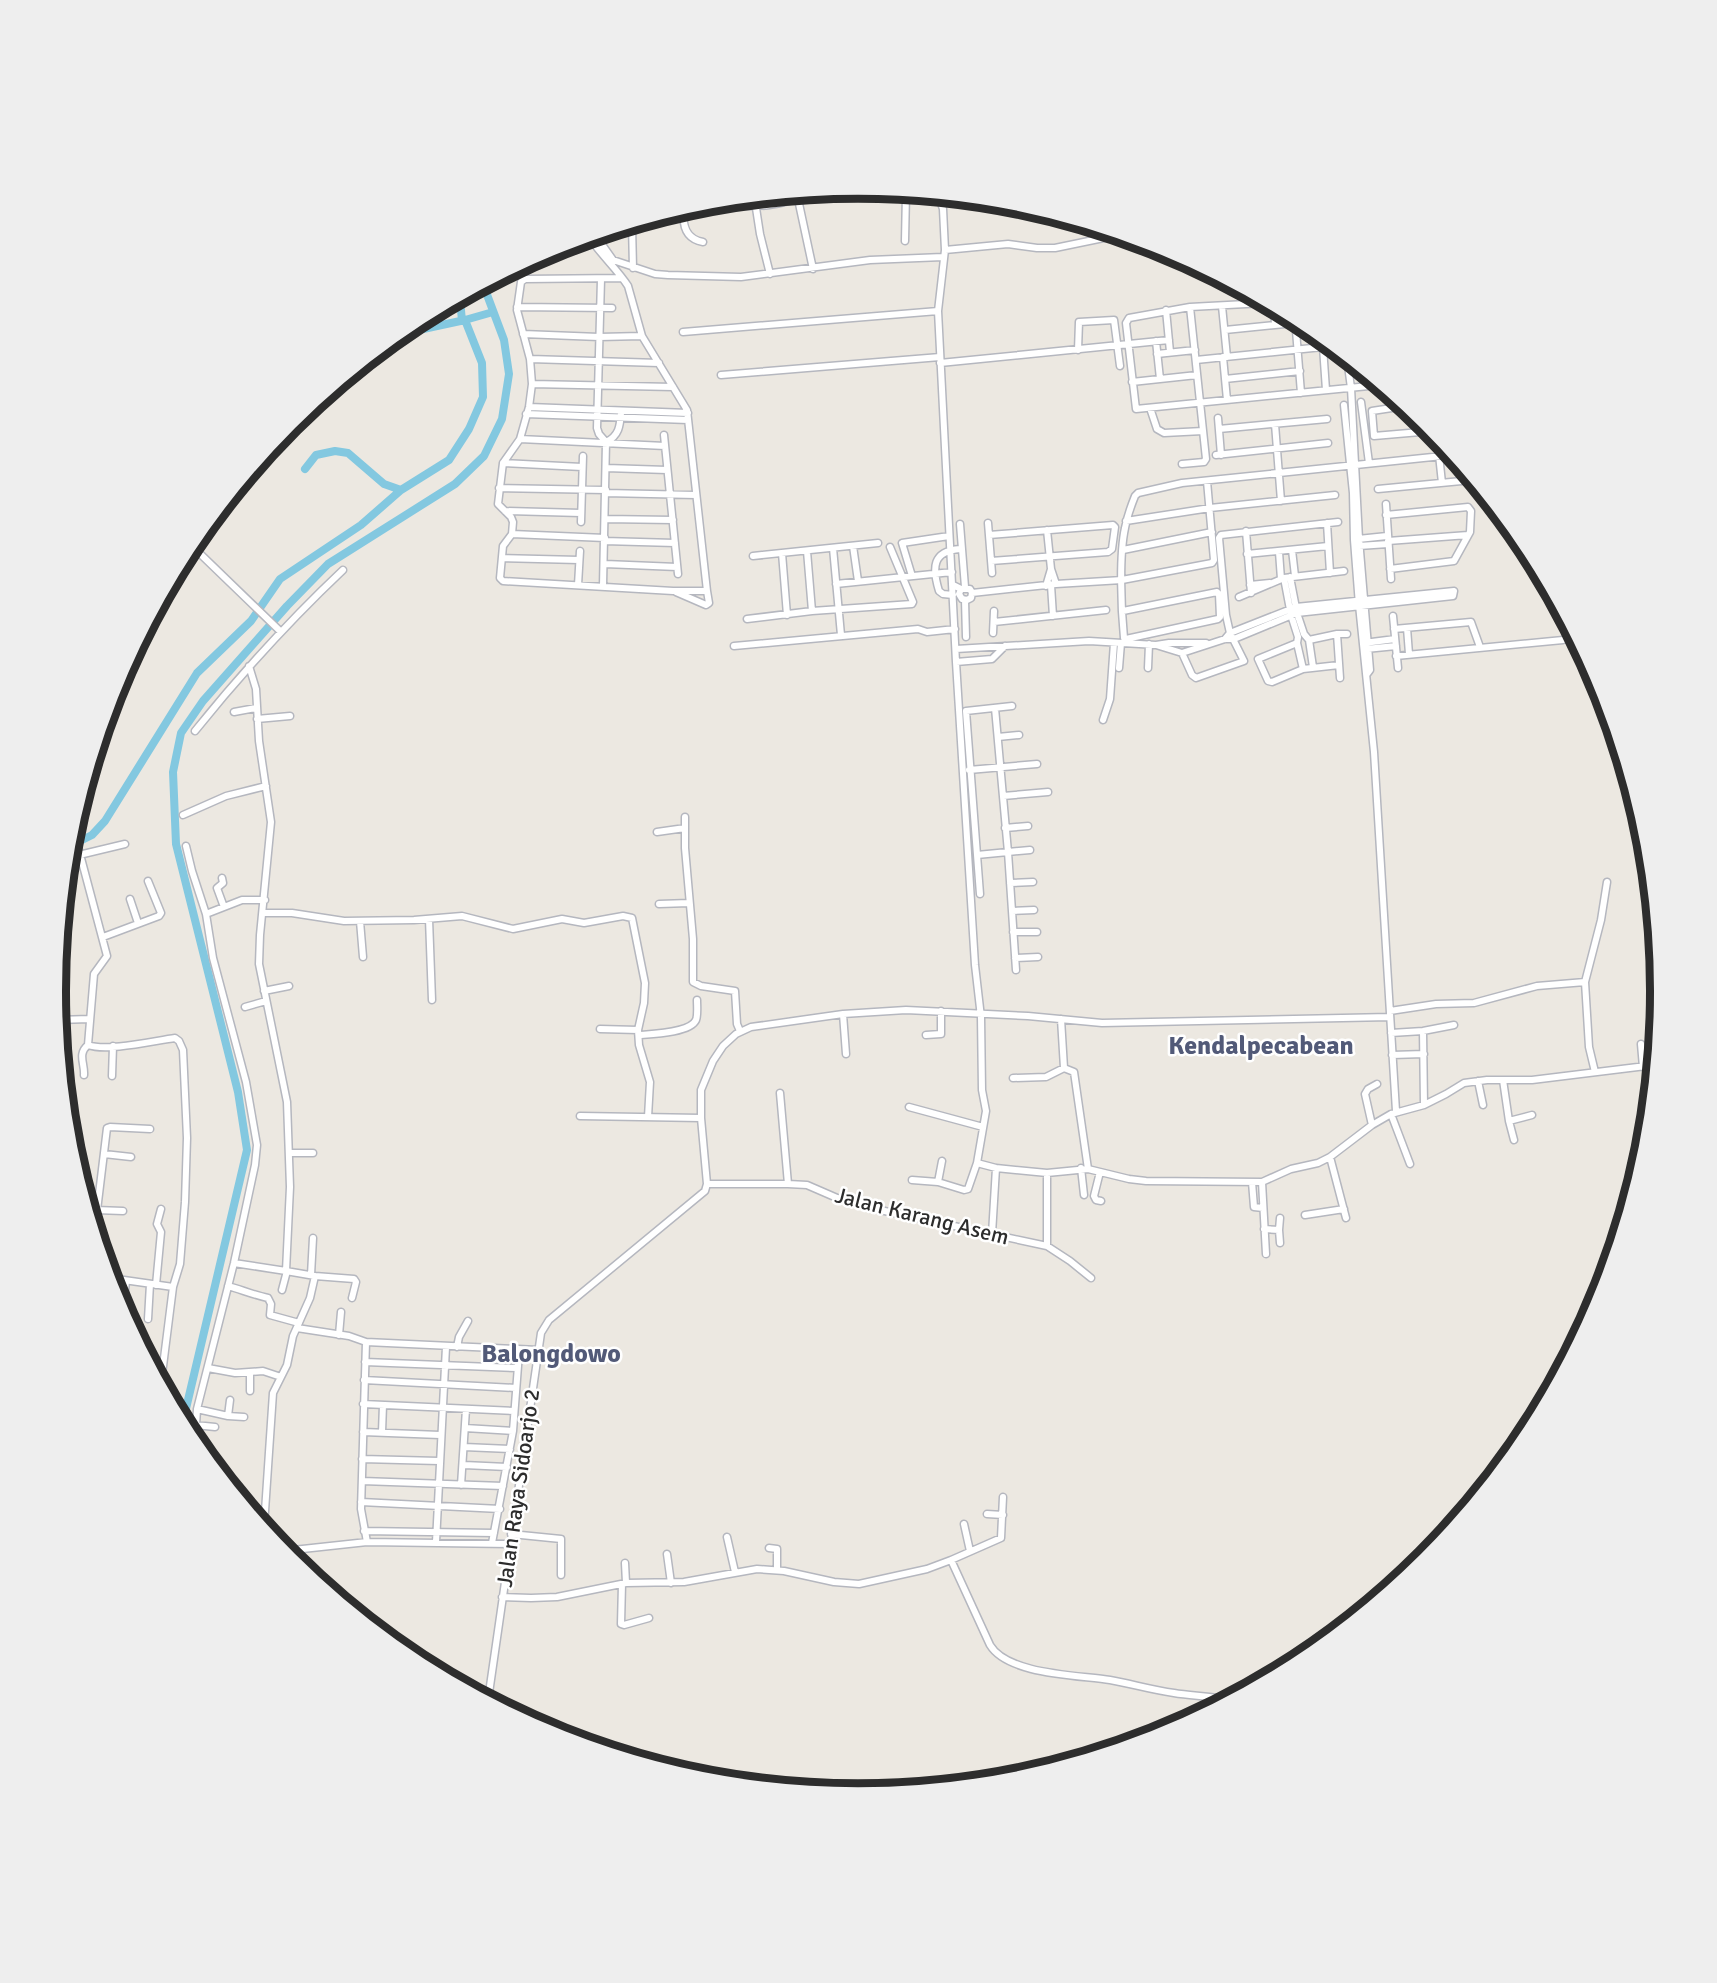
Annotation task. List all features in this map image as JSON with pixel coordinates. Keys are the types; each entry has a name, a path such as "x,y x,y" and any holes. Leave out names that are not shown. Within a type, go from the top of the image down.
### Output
{"street":[{"path":"905,241 906,201"},
{"path":"799,202 813,268"},
{"path":"912,1180 938,1182 967,1190 977,1163 986,1111 982,1090 967,770 963,711 956,662 940,360 938,311 945,250 941,204"},
{"path":"747,207 769,205"},
{"path":"752,208 770,274"},
{"path":"684,219 690,236 694,240 703,242"},
{"path":"632,232 633,268"},
{"path":"945,250 1008,244 1054,248 1103,238"},
{"path":"600,243 612,266"},
{"path":"595,244 628,286 642,336 688,416 709,603 705,605 673,591"},
{"path":"612,266 633,268 655,274 741,277 880,260 944,257"},
{"path":"621,278 524,279 521,282 517,307 530,359 532,384 520,439 503,464 499,488 498,504 512,519 512,534 503,546 501,578 503,581 707,591"},
{"path":"601,279 596,413 598,431 606,443 603,586"},
{"path":"1120,366 1126,323 1129,318 1190,307 1253,304"},
{"path":"1222,306 1227,400"},
{"path":"517,307 612,308"},
{"path":"1182,464 1206,460 1190,307"},
{"path":"1166,310 1170,352"},
{"path":"683,332 938,311"},
{"path":"1275,317 1275,324"},
{"path":"1078,350 1078,324 1082,321 1114,320 1123,345 1136,409 1369,386"},
{"path":"1225,330 1284,323"},
{"path":"1296,331 1301,393"},
{"path":"524,334 642,336"},
{"path":"721,375 1078,350 1169,340"},
{"path":"1156,342 1160,379"},
{"path":"1196,360 1319,347"},
{"path":"1157,354 1195,350"},
{"path":"1323,350 1326,390"},
{"path":"530,359 659,363"},
{"path":"1348,369 1361,602 1370,670 1367,674 1380,835 1393,1113 1410,1164"},
{"path":"1225,379 1300,371"},
{"path":"1132,382 1197,375"},
{"path":"532,384 673,387"},
{"path":"1361,402 1369,463"},
{"path":"1344,405 1352,465"},
{"path":"1150,408 1160,432 1203,431"},
{"path":"1394,408 1371,411 1374,436 1419,431"},
{"path":"527,410 688,416"},
{"path":"606,443 619,430 621,413"},
{"path":"1218,418 1219,455 1328,443"},
{"path":"1219,429 1327,418"},
{"path":"1275,424 1281,501"},
{"path":"605,564 678,570 664,435"},
{"path":"520,439 665,446"},
{"path":"1439,453 1442,483"},
{"path":"581,522 582,456"},
{"path":"1123,610 1217,592 1220,617 1126,639 1123,637 1123,610 1118,580 1126,521 1138,493 1182,483 1440,457"},
{"path":"503,464 582,467"},
{"path":"606,468 667,470"},
{"path":"972,593 1118,580 1212,563 1214,560 1207,481"},
{"path":"1378,489 1464,481"},
{"path":"499,488 582,489 670,496 696,495"},
{"path":"1126,521 1210,508 1335,495"},
{"path":"1386,504 1391,579"},
{"path":"1386,515 1468,507 1472,511 1471,527 1454,561 1390,569"},
{"path":"504,511 580,513"},
{"path":"605,519 673,520"},
{"path":"1182,653 1192,675 1196,678 1243,663 1244,659 1230,637 1226,615 1219,538 1223,534 1338,522"},
{"path":"988,523 992,573"},
{"path":"1327,523 1330,573"},
{"path":"960,525 963,588 959,594 964,600 966,637"},
{"path":"989,535 1113,525 1115,527 1111,551 991,561"},
{"path":"1047,530 1053,616"},
{"path":"1246,531 1251,593"},
{"path":"1123,550 1212,532"},
{"path":"512,534 675,543"},
{"path":"1357,543 1468,535"},
{"path":"747,619 812,611 913,604 901,543 949,536"},
{"path":"753,556 878,543"},
{"path":"853,546 858,581"},
{"path":"1247,554 1328,546"},
{"path":"890,547 907,577"},
{"path":"833,548 841,635"},
{"path":"953,585 970,588 971,598 953,599 939,591 935,573 937,558 950,550 960,549"},
{"path":"1288,578 1292,550"},
{"path":"578,585 580,551"},
{"path":"807,551 812,611"},
{"path":"1279,552 1288,578 1293,611 1313,667"},
{"path":"199,553 279,630"},
{"path":"782,553 787,615"},
{"path":"503,558 579,560"},
{"path":"1051,569 1051,585"},
{"path":"195,731 279,630 343,570"},
{"path":"1239,597 1288,578 1344,571"},
{"path":"836,584 952,572"},
{"path":"1250,585 1265,582 1273,584"},
{"path":"1152,645 1182,653 1230,637 1293,611 1361,602 1454,591 1452,596 1361,602"},
{"path":"993,633 994,610"},
{"path":"994,622 1106,610"},
{"path":"1393,615 1398,668"},
{"path":"1394,629 1470,622 1480,647"},
{"path":"734,646 918,628 927,632 955,629"},
{"path":"1407,628 1409,654"},
{"path":"1337,634 1340,678"},
{"path":"1339,665 1303,669 1270,682 1258,662 1260,657 1302,638 1347,634"},
{"path":"1302,638 1303,669"},
{"path":"1396,656 1563,640"},
{"path":"956,650 1089,641 1152,645 1186,642 1210,644"},
{"path":"1117,643 1119,668"},
{"path":"1103,720 1111,688 1117,643"},
{"path":"1366,646 1395,643"},
{"path":"1148,668 1152,645"},
{"path":"956,662 992,659 1005,646"},
{"path":"249,666 256,688 257,720 271,822 259,964 285,1092 290,1153 286,1271 282,1290"},
{"path":"963,711 1011,706"},
{"path":"234,712 256,708"},
{"path":"995,708 1016,970"},
{"path":"257,720 290,716"},
{"path":"998,737 1019,735"},
{"path":"967,770 1037,764"},
{"path":"967,770 980,894"},
{"path":"183,815 226,796 266,786"},
{"path":"1003,796 1048,792"},
{"path":"685,818 688,903 693,939 693,982 701,986 734,990 739,1028"},
{"path":"1005,828 1028,826"},
{"path":"657,831 685,828"},
{"path":"79,851 125,844"},
{"path":"186,846 206,914 213,958 246,1082 257,1145 255,1165 234,1263 195,1424"},
{"path":"977,855 1030,850"},
{"path":"79,853 107,958 94,974 88,1045 84,1049 81,1064 85,1070 84,1075"},
{"path":"222,878 223,883 217,888 224,907"},
{"path":"103,937 159,916 161,913 148,881"},
{"path":"1010,883 1033,882"},
{"path":"1595,1072 1589,1047 1585,982 1601,920 1607,882"},
{"path":"130,899 138,923"},
{"path":"206,914 244,900 265,900"},
{"path":"659,904 688,903"},
{"path":"1012,911 1034,910"},
{"path":"263,913 292,913 326,919 360,921 462,916 513,929 564,919 584,923 623,916 632,918 645,983 639,1032 640,1053 650,1082 648,1117"},
{"path":"429,919 432,1000"},
{"path":"360,921 363,957"},
{"path":"1013,932 1037,932"},
{"path":"1015,958 1038,957"},
{"path":"707,1184 697,1118 701,1090 713,1061 739,1028 843,1014 906,1010 980,1013 1102,1023 1390,1014 1436,1004 1474,1002 1537,986 1585,982"},
{"path":"264,990 289,986"},
{"path":"600,1029 673,1032 696,1020 698,1000"},
{"path":"245,1007 266,1001"},
{"path":"926,1035 941,1034 941,1011"},
{"path":"843,1014 846,1054"},
{"path":"67,1020 89,1019"},
{"path":"1061,1019 1064,1068"},
{"path":"1391,1033 1423,1031 1454,1025"},
{"path":"1423,1031 1424,1105"},
{"path":"88,1045 113,1046 175,1038 183,1050 187,1138 185,1202 180,1264 173,1287 163,1370"},
{"path":"1641,1044 1643,1067"},
{"path":"112,1076 113,1046"},
{"path":"1392,1055 1424,1054"},
{"path":"977,1163 996,1168 1047,1173 1085,1168 1146,1181 1262,1182 1291,1169 1318,1163 1393,1113 1424,1105 1464,1083 1532,1080 1647,1066"},
{"path":"1013,1078 1046,1077 1064,1068 1075,1074 1085,1168 1084,1195"},
{"path":"1583,1074 1585,1082"},
{"path":"1503,1080 1514,1140"},
{"path":"1478,1081 1483,1106"},
{"path":"1372,1125 1365,1094 1368,1089 1377,1084"},
{"path":"780,1093 788,1184"},
{"path":"909,1107 983,1127"},
{"path":"1509,1121 1532,1115"},
{"path":"580,1116 697,1118"},
{"path":"96,1208 106,1130 109,1127 150,1129"},
{"path":"290,1153 313,1153"},
{"path":"104,1154 131,1157"},
{"path":"1330,1157 1346,1218"},
{"path":"938,1182 942,1161"},
{"path":"992,1234 996,1168"},
{"path":"1100,1172 1094,1196 1096,1200 1101,1201"},
{"path":"1047,1173 1047,1246"},
{"path":"1252,1182 1254,1207 1263,1208"},
{"path":"1262,1182 1266,1254"},
{"name":"Jalan Karang Asem","path":"707,1184 810,1186 837,1198 880,1210 1047,1246 1091,1278"},
{"name":"Jalan Raya Sidoarjo 2","path":"489,1692 502,1597 506,1543 511,1534 534,1350 541,1333 549,1320 701,1195 707,1184"},
{"path":"148,1319 161,1232 157,1224 161,1209"},
{"path":"1305,1215 1344,1209"},
{"path":"97,1210 123,1211"},
{"path":"1280,1218 1280,1243"},
{"path":"1264,1229 1279,1230"},
{"path":"264,1515 273,1392 287,1365 298,1326 310,1298 313,1276 313,1238"},
{"path":"234,1263 313,1276 354,1279 356,1282 352,1298"},
{"path":"120,1280 173,1287"},
{"path":"125,1292 126,1281"},
{"path":"228,1286 251,1295 268,1298 271,1304 270,1315 298,1326 351,1336 366,1342 534,1350"},
{"path":"339,1335 342,1312"},
{"path":"457,1347 457,1341 468,1321"},
{"path":"366,1342 361,1509 368,1542"},
{"path":"435,1542 446,1347"},
{"path":"492,1543 513,1431 519,1353 517,1349"},
{"path":"365,1362 518,1368"},
{"path":"208,1368 229,1373 263,1371 281,1377"},
{"path":"250,1372 250,1390"},
{"path":"364,1380 516,1388"},
{"path":"228,1416 230,1400"},
{"path":"363,1404 514,1411"},
{"path":"382,1405 382,1432"},
{"path":"197,1409 244,1417"},
{"path":"461,1485 466,1409"},
{"path":"196,1425 215,1427"},
{"path":"465,1428 513,1431"},
{"path":"363,1432 440,1435"},
{"path":"464,1447 510,1449"},
{"path":"362,1459 439,1461"},
{"path":"464,1465 507,1467"},
{"path":"362,1481 503,1486"},
{"path":"502,1597 557,1597 624,1583 693,1581 757,1569 777,1570 859,1584 927,1569 1001,1538 1004,1497"},
{"path":"362,1502 500,1509"},
{"path":"987,1514 1003,1515"},
{"path":"964,1524 970,1551"},
{"path":"364,1531 494,1533"},
{"path":"511,1534 561,1539 561,1575"},
{"path":"727,1537 735,1572"},
{"path":"296,1550 368,1542 506,1543"},
{"path":"769,1548 777,1549 777,1570"},
{"path":"667,1554 671,1583"},
{"path":"951,1560 990,1645 997,1655 1004,1659 1022,1666 1051,1672 1215,1699"},
{"path":"625,1563 621,1624 649,1618"}],"waterway":[{"path":"186,1410 247,1150 238,1092 176,844 173,772 181,733 203,701 287,606 328,564 455,484 484,456 502,419 509,374 504,340 486,292"},
{"path":"461,306 462,321"},
{"path":"425,329 493,312"},
{"path":"80,841 92,835 105,821 197,673 251,621 280,579 361,525 401,490 449,460 469,429 483,397 482,363 465,320"},
{"path":"305,469 316,455 335,451 348,453 384,484 401,490"}],"district":[{"name":"Kendalpecabean","path":"1261,1046"},
{"name":"Balongdowo","path":"551,1354"}]}
